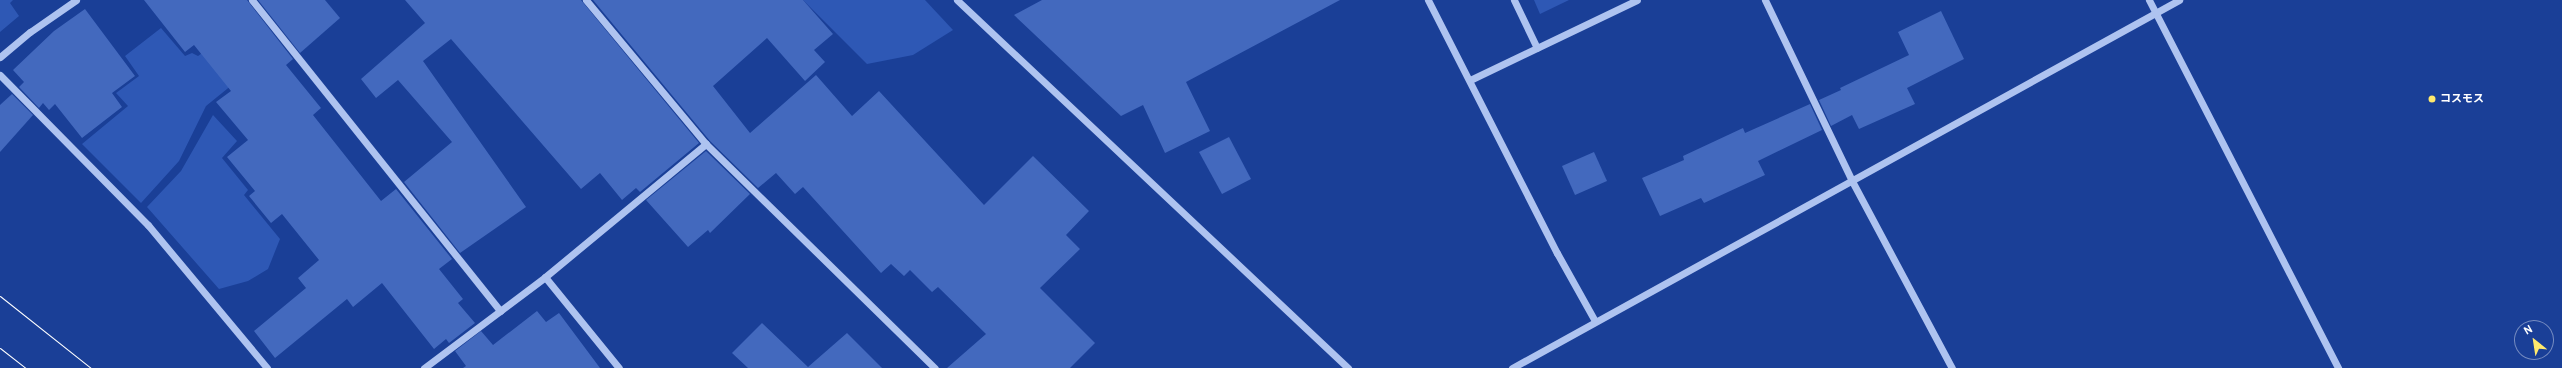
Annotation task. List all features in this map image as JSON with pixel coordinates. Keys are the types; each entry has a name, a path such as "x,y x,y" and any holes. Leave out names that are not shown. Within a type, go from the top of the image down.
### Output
{"street":[{"path":"0,57 30,32 76,0"},
{"path":"252,0 500,311"},
{"path":"586,0 706,144 935,368"},
{"path":"957,0 1348,368"},
{"path":"1428,0 1557,253 1595,321"},
{"path":"1514,0 1537,48"},
{"path":"1470,80 1637,0"},
{"path":"1765,0 1852,181 1952,368"},
{"path":"2149,0 2338,368"},
{"path":"1512,368 2179,0"},
{"path":"0,75 148,225 267,368"},
{"path":"424,368 545,276 706,144"},
{"path":"545,276 619,368"},
{"path":"1520,363 1526,368"}],"shaded area":[{"path":"0,0 13,0 10,3 19,16 0,32"},
{"path":"803,0 925,0 953,30 913,55 867,64"},
{"path":"1534,0 1569,0 1540,14"},
{"path":"249,20 275,50 206,106 179,161 141,203 82,144 128,106 116,93 139,76 125,56 161,28 185,56 192,53 198,56"},
{"path":"213,115 237,141 222,158 248,190 244,195 280,239 268,269 248,281 219,289 147,207 181,171"}],"building":[{"path":"144,0 247,0 293,59 286,65 321,108 313,115 381,201 396,189 452,259 439,269 463,299 458,303 475,323 449,343 446,339 434,349 382,283 353,307 347,299 275,358 254,331 306,288 298,278 319,260 282,214 271,223 249,196 255,191 227,157 248,140 216,102 231,91 194,45 185,52"},
{"path":"258,0 325,0 340,18 300,53"},
{"path":"405,0 581,0 699,143 640,192 636,188 622,200 600,173 581,189 451,39 423,61 526,207 460,253 404,182 452,142 398,80 376,98 361,79 425,23"},
{"path":"593,0 803,0 833,34 814,50 825,62 805,81 767,38 713,86 750,133 816,75 852,116 879,91 984,205 1033,156 1089,211 1066,235 1080,249 1040,288 1095,343 1070,368 947,368 986,334 938,287 932,292 910,270 904,276 891,264 881,273 803,187 795,194 776,173 758,188 710,141"},
{"path":"1042,0 1340,0 1186,82 1210,131 1165,153 1143,105 1121,116 1014,15"},
{"path":"85,9 135,76 112,93 122,107 82,138 55,104 49,110 43,103 39,108 19,87 24,82 13,70 54,31"},
{"path":"1941,11 1964,59 1907,88 1915,104 1859,129 1852,115 1831,126 1819,100 1841,90 1840,88 1909,55 1898,32"},
{"path":"12,94 33,115 0,152 0,105"},
{"path":"1810,104 1822,130 1758,161 1765,175 1704,203 1701,198 1660,216 1642,178 1684,160 1683,156 1743,128 1745,133"},
{"path":"1229,137 1251,179 1222,194 1199,152"},
{"path":"706,151 750,194 710,233 708,230 688,247 646,200"},
{"path":"1594,152 1607,181 1575,195 1562,166"},
{"path":"537,311 546,322 559,313 600,368 463,368 466,366 455,351 481,331 493,345"},
{"path":"762,323 808,367 847,333 882,368 748,368 732,353"}],"tram line":[{"path":"0,296 91,368"},
{"path":"0,348 26,368"}],"place":[{"name":"コスモス","path":"2432,99"}]}
